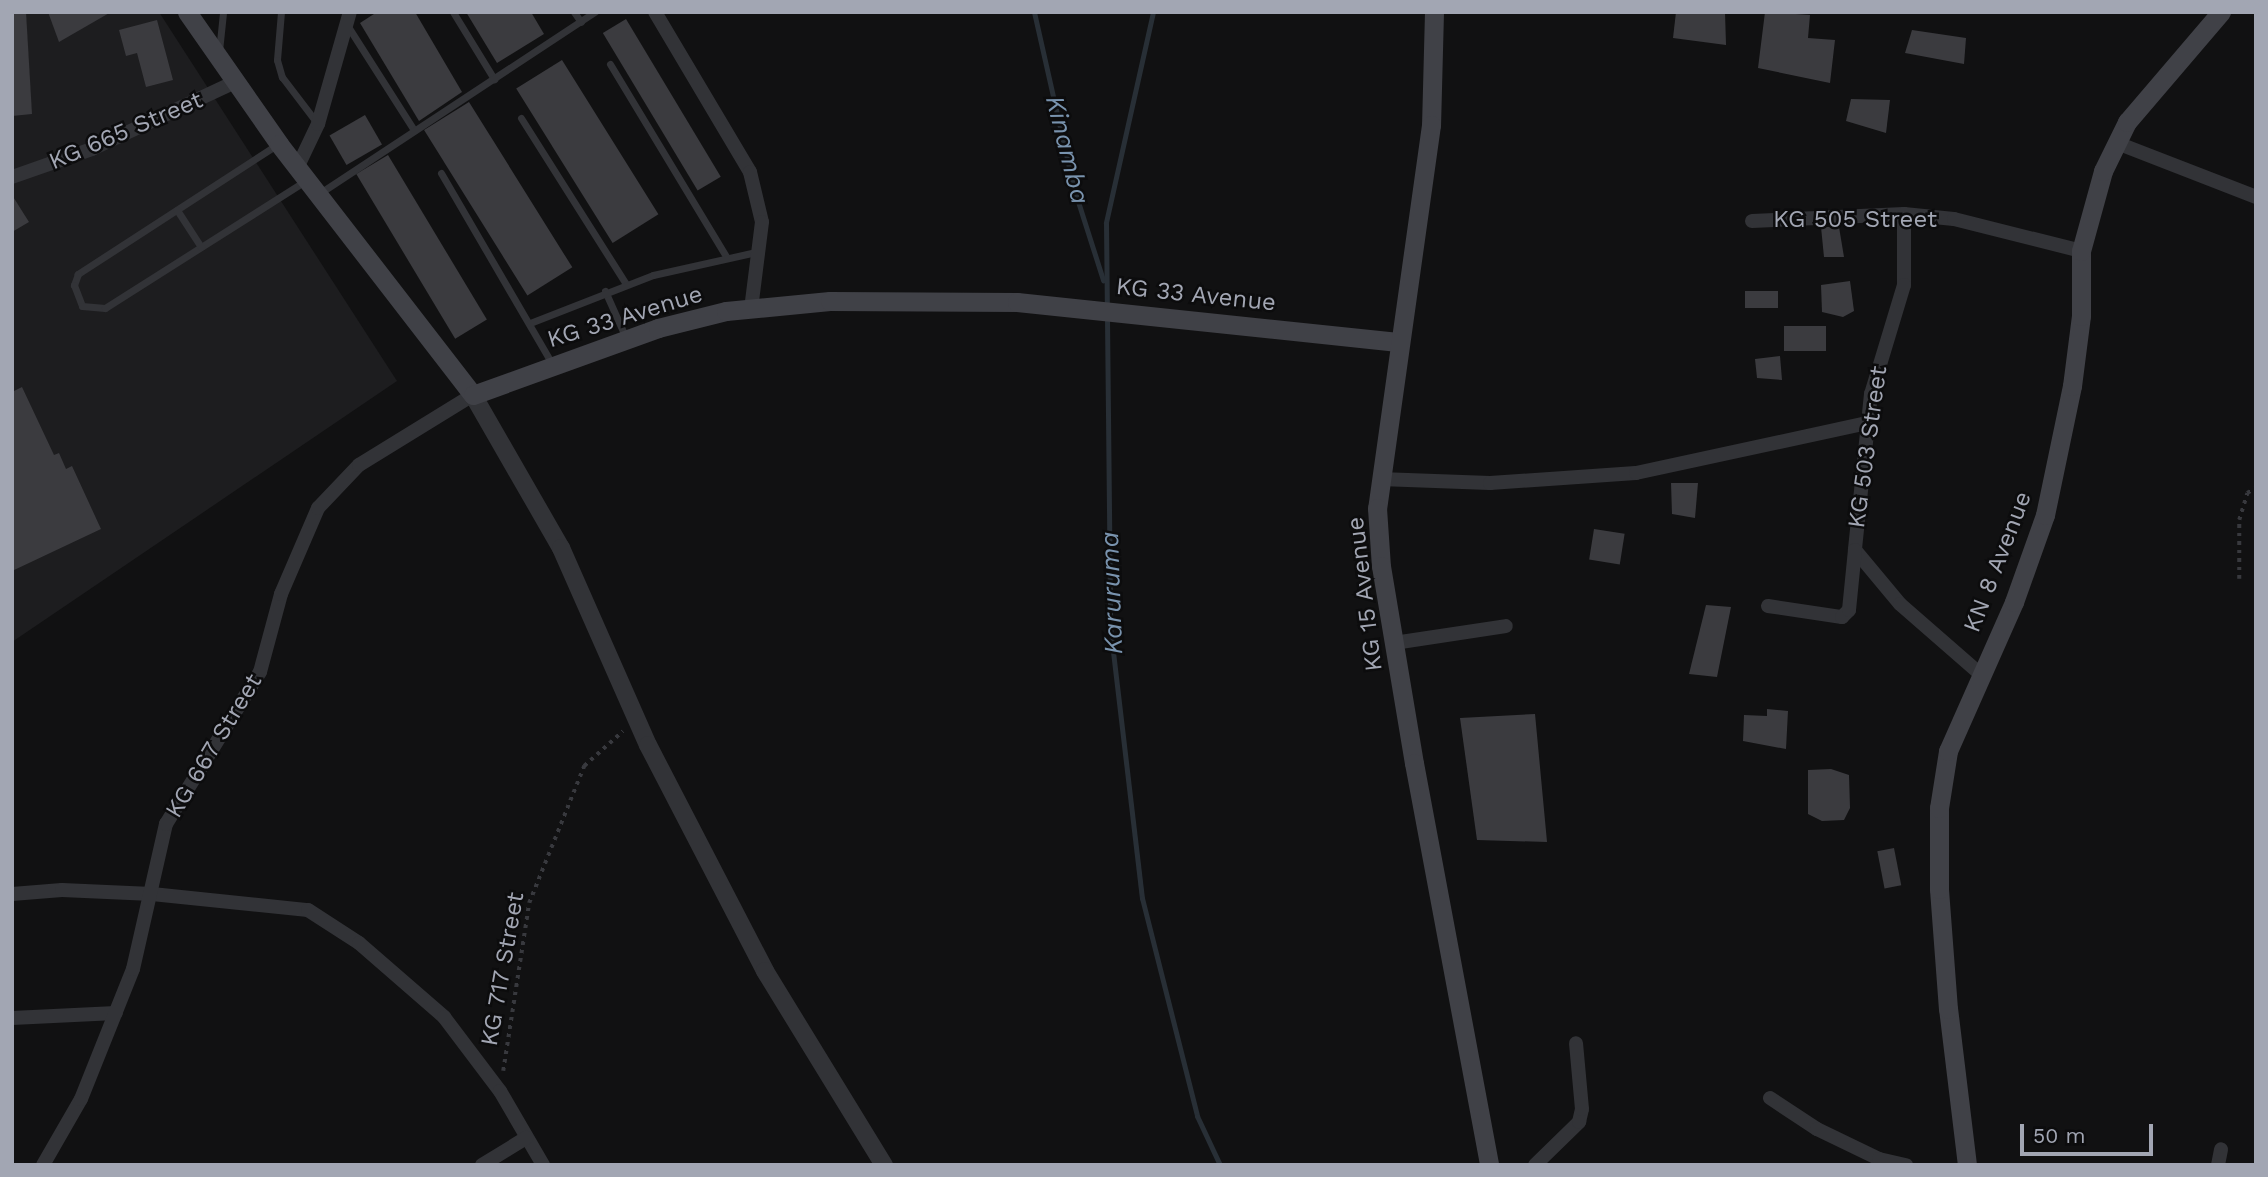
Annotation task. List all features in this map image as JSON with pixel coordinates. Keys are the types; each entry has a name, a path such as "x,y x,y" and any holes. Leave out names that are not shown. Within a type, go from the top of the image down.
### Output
{"main road":[{"path":"187,12 279,144 473,395"},
{"name":"KG 15 Avenue","path":"1434,12 1431,125 1380,479 1381,566 1489,1165"},
{"name":"KN 8 Avenue","path":"1967,1165 1948,1009 1939,808 1948,751 1979,673 2014,602 2060,456 2081,316 2081,251 2103,171 2117,143 2164,75 2221,12"},
{"name":"KG 33 Avenue","path":"473,395 626,338 751,309 868,299 1017,302 1398,342"}],"street":[{"path":"655,12 750,172 762,222 761,250 751,309"},
{"path":"308,179 318,124 349,19"},
{"name":"KG 665 Street","path":"12,177 92,149 237,81"},
{"path":"2117,143 2256,197"},
{"name":"KG 505 Street","path":"1752,221 1904,214 1954,219 2081,251"},
{"name":"KG 503 Street","path":"1904,214 1904,285 1873,384 1855,550 1900,604 1979,673"},
{"path":"473,395 561,548 637,719 765,971 884,1165"},
{"name":"KG 667 Street","path":"43,1165 81,1099 116,1013 152,894 166,824 260,672 281,594 318,508 359,465 473,395"},
{"path":"1380,479 1490,484 1636,473 1868,423"},
{"path":"1768,606 1842,617 1849,610 1855,550"},
{"path":"1394,643 1506,626"},
{"path":"12,894 62,890 152,894 288,905 317,915 359,943 427,1001 463,1038 500,1091 543,1165"},
{"path":"12,1018 82,1011 116,1013"},
{"path":"1535,1165 1579,1122 1582,1109 1576,1042"},
{"path":"1770,1098 1816,1129 1879,1159 1906,1165"},
{"path":"482,1165 526,1138"},
{"path":"2218,1165 2221,1149"}],"lane":[{"path":"218,55 223,12"},
{"path":"281,12 277,60 282,77 318,124"},
{"path":"453,12 494,79"},
{"path":"574,12 581,22"},
{"path":"279,144 78,274 74,285 82,306 105,308 308,179 414,130 595,12"},
{"path":"349,19 414,130"},
{"path":"610,64 726,256"},
{"path":"521,118 626,284"},
{"path":"441,173 552,365"},
{"path":"177,210 201,247"},
{"path":"530,323 626,284 726,256 761,250"},
{"path":"606,291 626,338"}],"path":[{"path":"2239,579 2239,520 2247,493 2256,488"},
{"name":"KG 717 Street","path":"500,1091 528,903 584,766 637,719"}],"shaded area":[{"path":"12,12 159,12 397,381 12,642"}],"building":[{"path":"12,12 26,12 32,114 12,116"},
{"path":"48,12 111,12 59,42"},
{"path":"377,12 415,12 462,92 419,121 360,23"},
{"path":"466,12 531,12 544,34 497,63"},
{"path":"1676,12 1725,12 1726,45 1673,38"},
{"path":"1765,12 1810,15 1808,38 1835,40 1830,83 1758,68"},
{"path":"626,19 721,177 698,191 603,33"},
{"path":"157,20 173,80 146,87 137,53 126,56 119,30"},
{"path":"1912,30 1966,38 1964,64 1905,53"},
{"path":"562,60 658,214 613,243 516,89"},
{"path":"1851,99 1890,100 1886,133 1846,121"},
{"path":"469,102 572,267 527,295 424,130"},
{"path":"365,115 382,144 346,165 329,136"},
{"path":"388,155 487,320 455,339 356,174"},
{"path":"12,195 29,222 12,232"},
{"path":"1821,227 1839,227 1844,257 1824,257"},
{"path":"1850,281 1854,311 1843,317 1822,312 1821,285"},
{"path":"1745,291 1778,291 1778,308 1745,308"},
{"path":"1784,326 1826,326 1826,351 1784,351"},
{"path":"1780,356 1782,380 1757,378 1755,359"},
{"path":"22,387 54,455 59,453 66,469 72,466 101,529 12,571 12,392"},
{"path":"1671,483 1698,483 1695,518 1672,514"},
{"path":"1594,529 1625,534 1620,564 1589,560"},
{"path":"1706,605 1731,607 1717,677 1689,674"},
{"path":"1767,709 1788,711 1786,749 1743,741 1744,715 1767,716"},
{"path":"1535,714 1547,842 1477,840 1460,718"},
{"path":"1831,769 1849,775 1850,808 1844,820 1822,821 1808,814 1808,770"},
{"path":"1894,848 1901,885 1885,889 1877,851"}],"waterway":[{"name":"Kinamba","path":"1034,12 1074,189 1103,280"},
{"name":"Karuruma","path":"1153,12 1106,223 1110,626 1142,898 1197,1116 1220,1165"}]}
